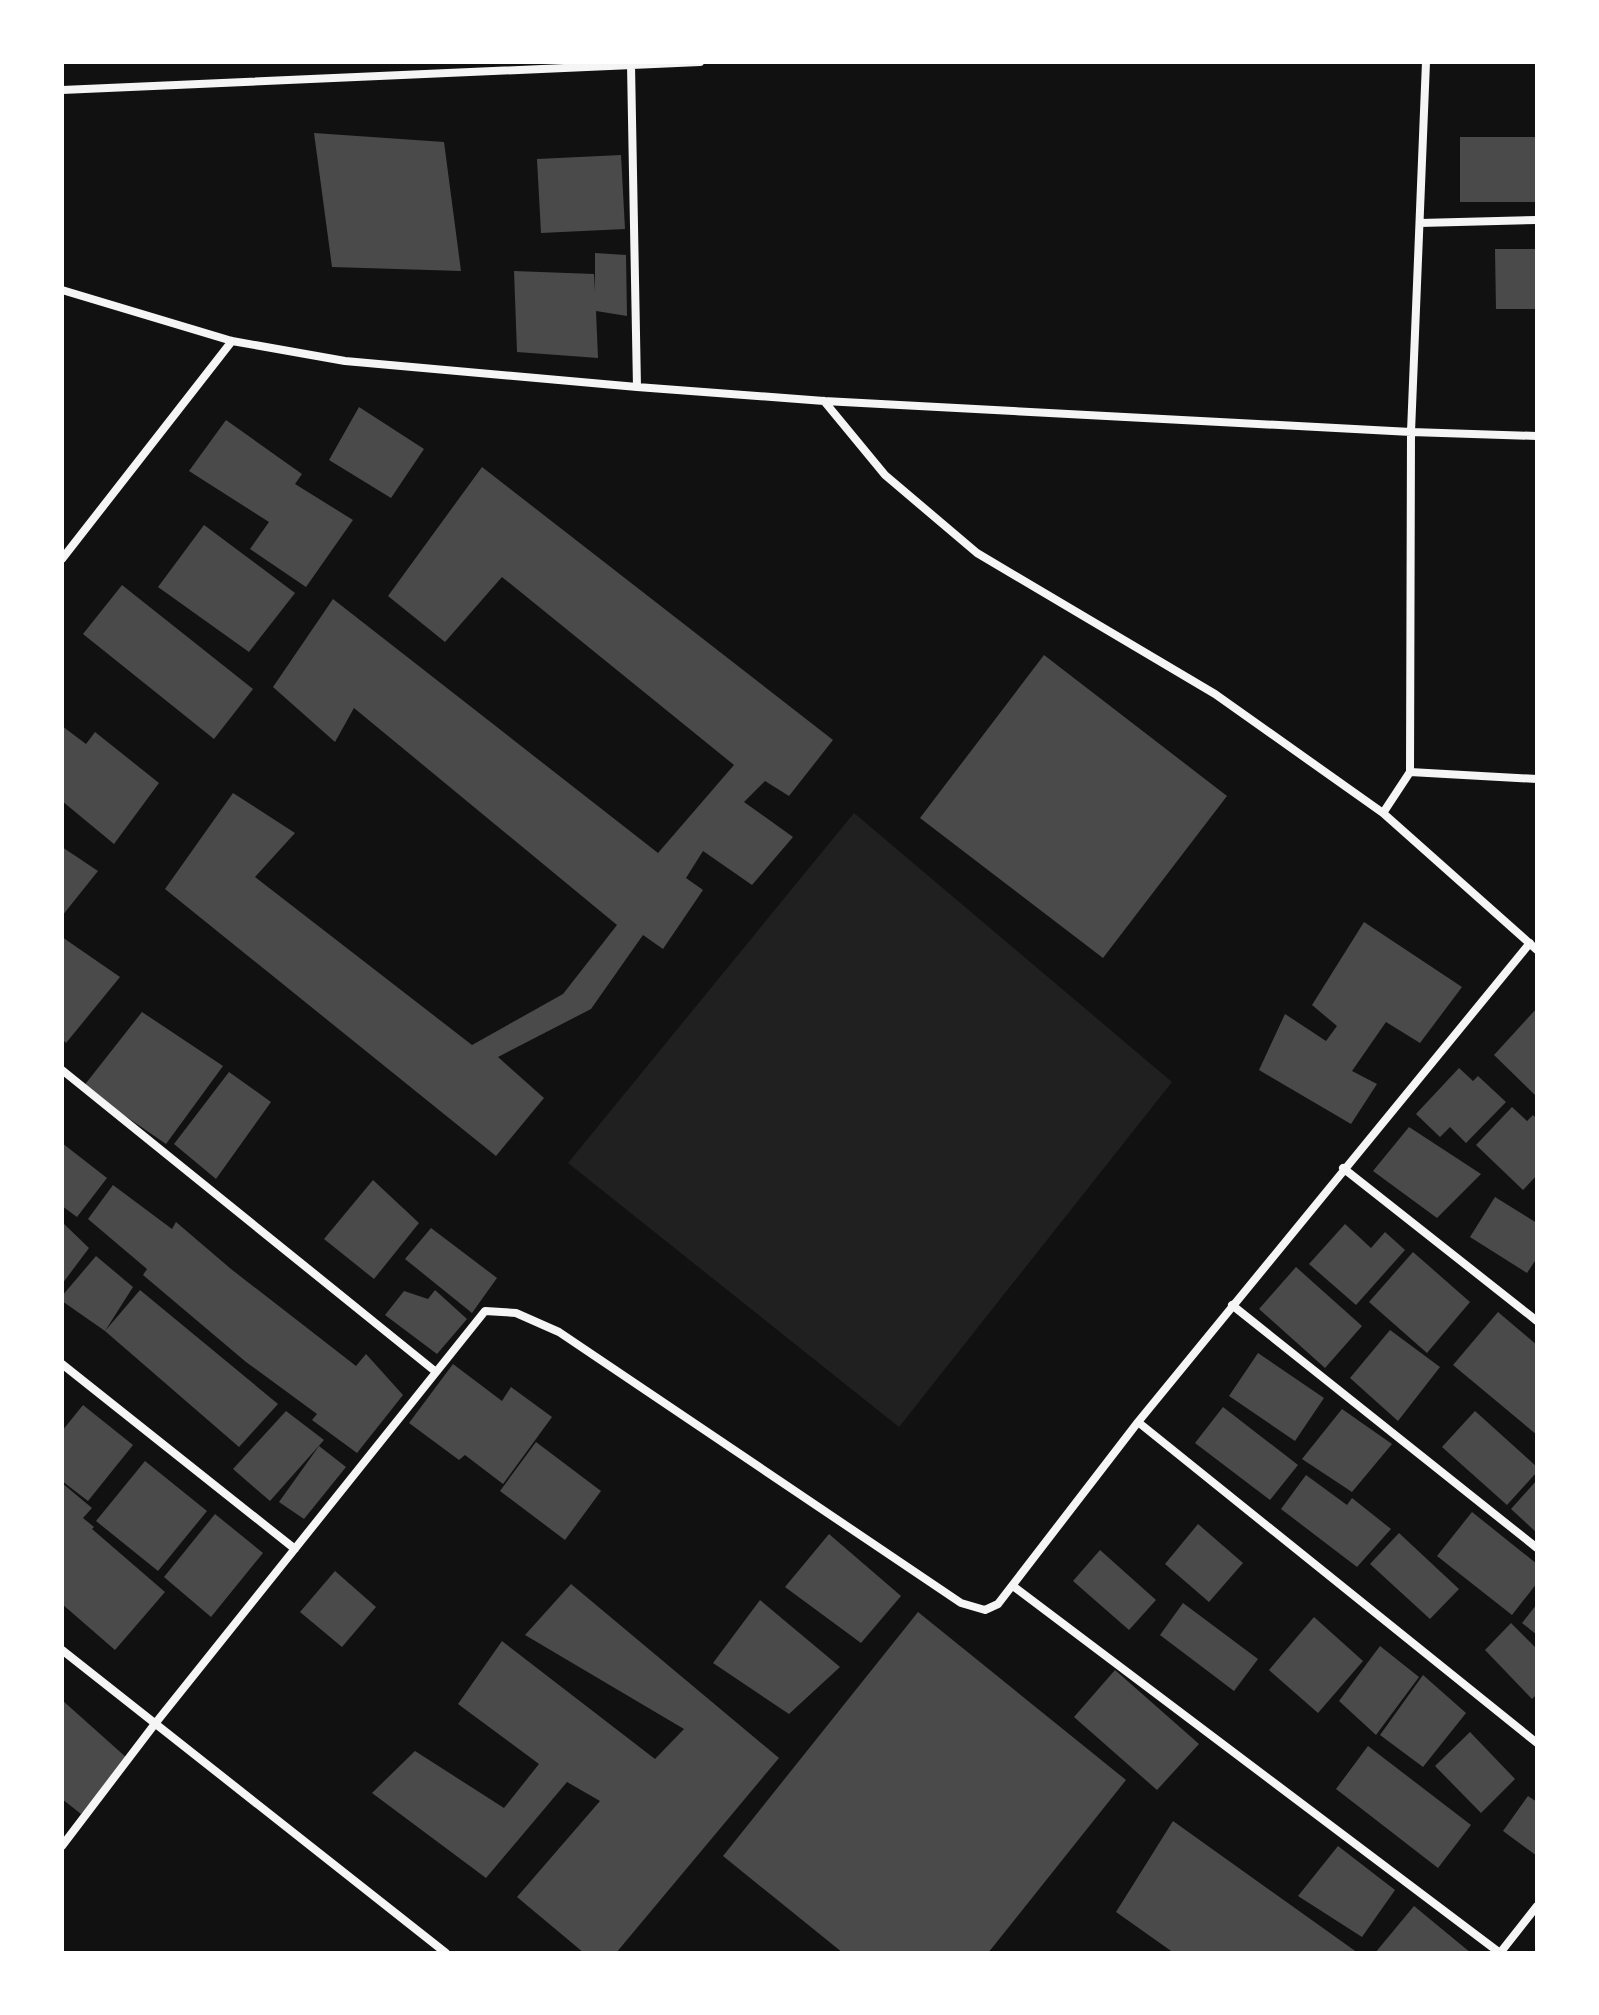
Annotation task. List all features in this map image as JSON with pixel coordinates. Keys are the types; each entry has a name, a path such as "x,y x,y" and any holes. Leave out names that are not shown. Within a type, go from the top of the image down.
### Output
{"street":[{"path":"62,90 700,62"},
{"path":"1383,813 1410,772 1411,432 1426,62"},
{"path":"631,65 637,387"},
{"path":"1420,223 1537,220"},
{"path":"62,290 232,341 345,361 824,401 1537,436"},
{"path":"62,559 232,341"},
{"path":"62,1846 154,1725 485,1311 516,1313 559,1332 961,1603 985,1610 998,1604 1138,1422 1343,1168 1533,946 1383,813 1215,694 977,553 885,475 824,401"},
{"path":"1410,772 1537,779"},
{"path":"62,1070 436,1372"},
{"path":"1343,1168 1537,1321"},
{"path":"1232,1305 1537,1548"},
{"path":"62,1364 295,1549"},
{"path":"1138,1422 1537,1743"},
{"path":"1013,1586 1500,1953 1537,1906"},
{"path":"62,1650 446,1953"}],"shaded area":[{"path":"854,813 1172,1082 899,1427 568,1163"}],"building":[{"path":"314,133 444,142 461,271 332,267"},
{"path":"1460,137 1537,137 1537,202 1460,202"},
{"path":"621,155 625,229 541,233 537,159"},
{"path":"1495,249 1537,249 1537,309 1496,309"},
{"path":"595,253 626,255 627,316 596,311 598,358 517,352 514,271 594,274 595,292"},
{"path":"359,407 424,449 391,498 329,460"},
{"path":"226,420 302,474 295,484 353,520 306,587 250,549 269,522 189,471"},
{"path":"482,467 833,740 789,796 765,781 744,802 793,837 752,885 703,851 686,878 703,890 663,949 643,935 591,1009 498,1057 544,1098 496,1156 165,889 233,793 295,833 255,877 472,1045 563,994 617,925 354,708 335,742 273,687 333,599 658,853 734,765 502,577 445,642 388,596"},
{"path":"204,525 295,593 249,652 158,587"},
{"path":"122,585 253,689 214,739 83,634"},
{"path":"1044,655 1227,796 1103,958 920,818"},
{"path":"62,726 86,744 95,732 159,783 114,844 62,801"},
{"path":"62,847 98,871 62,916"},
{"path":"1364,922 1462,987 1420,1043 1386,1022 1352,1071 1377,1084 1351,1124 1259,1070 1285,1014 1326,1041 1337,1026 1312,1005"},
{"path":"62,937 120,977 66,1043 62,1039"},
{"path":"1537,1008 1537,1097 1494,1055"},
{"path":"142,1012 223,1066 166,1144 83,1087"},
{"path":"1459,1068 1473,1081 1478,1076 1506,1102 1466,1143 1450,1127 1440,1137 1416,1114"},
{"path":"229,1072 271,1102 216,1179 174,1144"},
{"path":"1512,1107 1527,1121 1533,1115 1537,1119 1537,1175 1523,1190 1476,1145"},
{"path":"1409,1127 1481,1174 1437,1218 1373,1171"},
{"path":"62,1143 107,1178 77,1217 62,1206"},
{"path":"373,1180 419,1223 374,1279 324,1239"},
{"path":"113,1185 172,1229 176,1222 356,1366 366,1354 403,1395 357,1453 312,1420 317,1414 246,1362 143,1275 147,1269 88,1219"},
{"path":"1495,1197 1537,1223 1537,1258 1527,1273 1470,1237"},
{"path":"62,1222 89,1248 62,1284"},
{"path":"1345,1224 1371,1248 1385,1232 1405,1250 1356,1305 1309,1264"},
{"path":"431,1228 497,1278 472,1313 405,1259"},
{"path":"1413,1252 1470,1302 1427,1353 1369,1302"},
{"path":"96,1256 133,1287 105,1331 62,1301 62,1296"},
{"path":"1296,1267 1362,1326 1325,1368 1259,1309"},
{"path":"140,1290 278,1404 239,1447 105,1331"},
{"path":"435,1290 467,1319 437,1354 385,1315 404,1291 428,1299"},
{"path":"1498,1312 1537,1345 1537,1435 1453,1365"},
{"path":"1390,1330 1440,1367 1398,1421 1350,1378"},
{"path":"1258,1353 1324,1398 1295,1441 1229,1396"},
{"path":"453,1364 502,1401 511,1387 552,1417 503,1484 465,1455 459,1460 409,1423"},
{"path":"83,1405 133,1445 88,1501 62,1481 62,1431"},
{"path":"1223,1407 1298,1465 1270,1500 1195,1443"},
{"path":"1342,1409 1392,1444 1352,1492 1302,1459"},
{"path":"286,1411 324,1440 270,1501 233,1469"},
{"path":"1475,1411 1537,1467 1537,1472 1507,1505 1442,1447"},
{"path":"536,1442 601,1491 565,1540 500,1491"},
{"path":"319,1446 346,1467 304,1519 279,1502"},
{"path":"145,1461 207,1511 158,1571 96,1521"},
{"path":"1306,1475 1347,1505 1352,1498 1391,1529 1357,1567 1281,1509"},
{"path":"1537,1480 1537,1533 1511,1509"},
{"path":"62,1483 92,1508 83,1518 94,1527 92,1529 165,1592 115,1650 62,1604"},
{"path":"1472,1512 1537,1564 1537,1583 1512,1615 1437,1556"},
{"path":"215,1514 263,1553 211,1617 164,1577"},
{"path":"1198,1524 1243,1563 1209,1602 1165,1564"},
{"path":"1399,1533 1459,1589 1430,1619 1370,1564"},
{"path":"829,1534 901,1596 861,1643 785,1587"},
{"path":"1100,1550 1156,1600 1129,1630 1073,1581"},
{"path":"335,1571 376,1607 342,1647 300,1612"},
{"path":"571,1584 779,1758 616,1953 584,1953 517,1897 600,1801 567,1782 486,1878 372,1793 415,1751 504,1808 539,1764 458,1704 502,1641 655,1759 684,1729 525,1635"},
{"path":"760,1600 840,1667 789,1714 713,1663"},
{"path":"1183,1603 1258,1659 1234,1691 1160,1635"},
{"path":"1537,1604 1537,1635 1522,1623"},
{"path":"918,1612 1126,1780 988,1953 843,1953 723,1856"},
{"path":"1314,1617 1363,1661 1318,1713 1269,1670"},
{"path":"1511,1623 1537,1649 1537,1694 1532,1699 1485,1650"},
{"path":"1380,1646 1419,1677 1376,1735 1339,1701"},
{"path":"1115,1670 1199,1744 1157,1790 1074,1717"},
{"path":"1423,1675 1466,1713 1423,1767 1380,1735"},
{"path":"62,1700 128,1759 81,1814 62,1799"},
{"path":"1470,1732 1515,1779 1481,1813 1435,1766"},
{"path":"1368,1746 1471,1825 1438,1868 1336,1789"},
{"path":"1528,1796 1537,1802 1537,1856 1503,1831"},
{"path":"1173,1821 1358,1953 1174,1953 1116,1912"},
{"path":"1338,1846 1395,1890 1362,1937 1298,1896"},
{"path":"1414,1906 1471,1953 1375,1953"}]}
